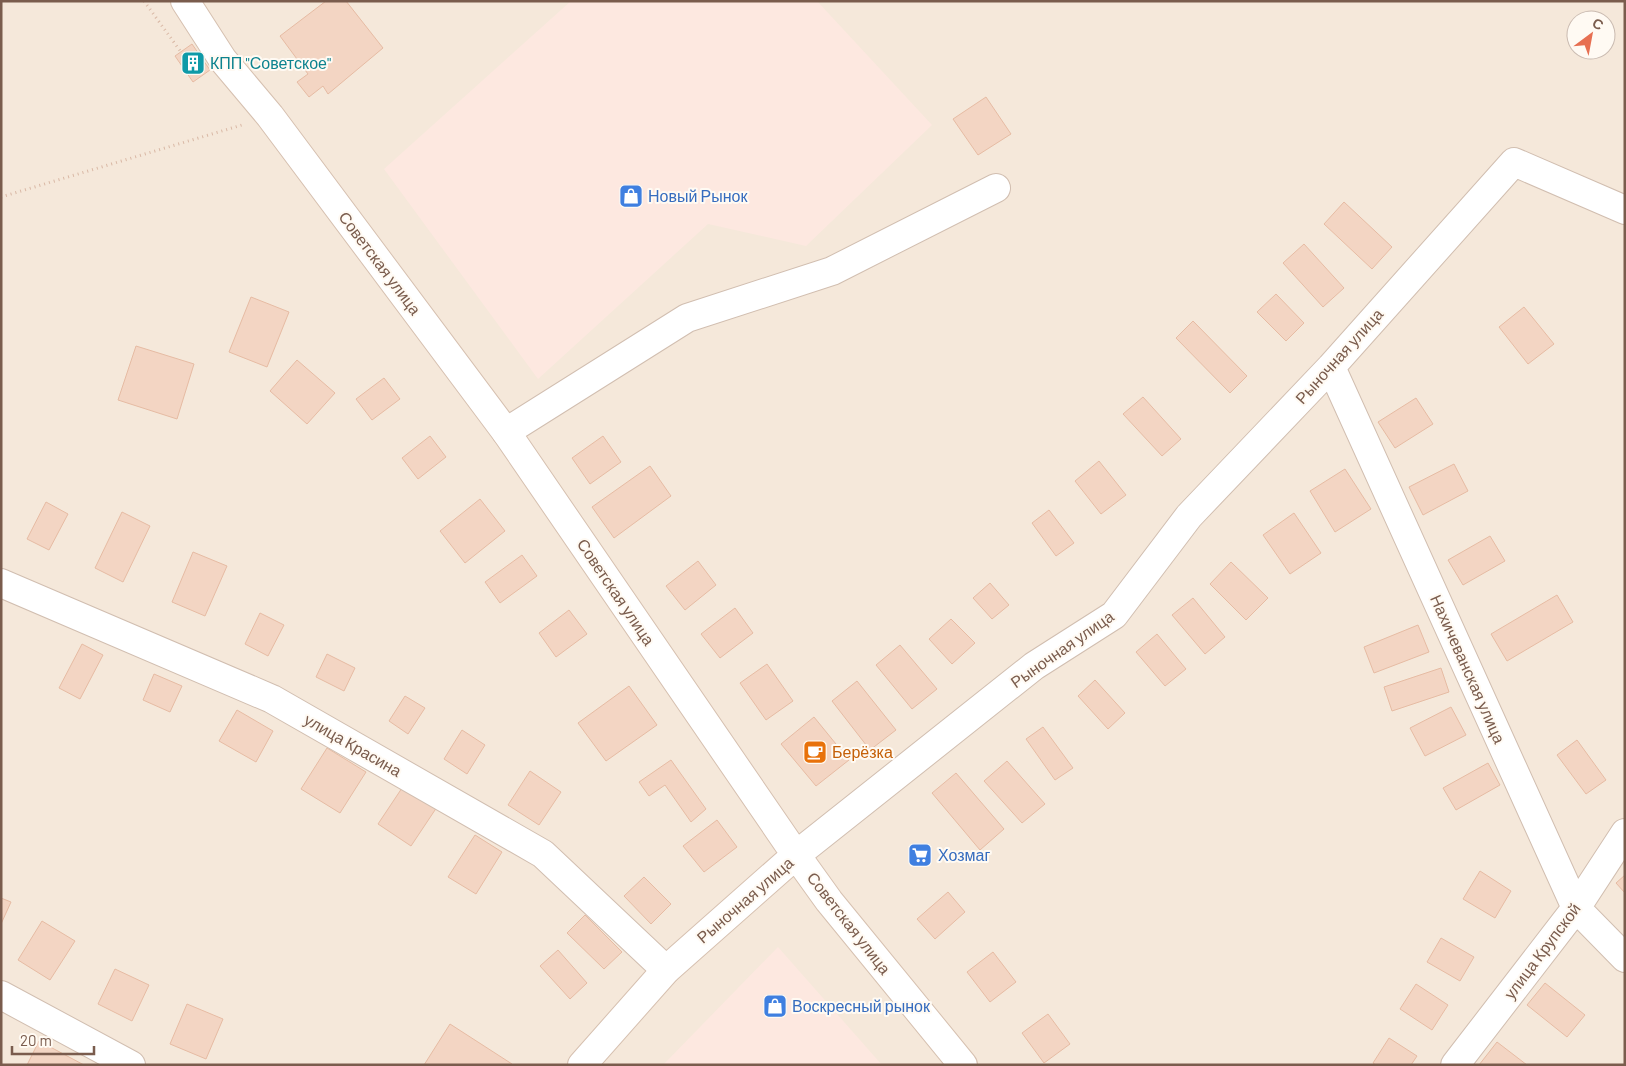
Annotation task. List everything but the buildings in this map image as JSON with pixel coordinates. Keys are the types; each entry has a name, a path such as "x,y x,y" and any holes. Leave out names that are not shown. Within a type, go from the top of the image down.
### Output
{"street":[{"name":"Советская улица","path":"185,1 223,60 270,116 506,432 796,855 829,900 963,1065"},
{"name":"Рыночная улица","path":"582,1065 666,970 796,855 1034,666 1114,615 1189,516 1331,367 1514,162 1625,210"},
{"path":"506,432 687,318 832,271 996,188"},
{"name":"Нахичеванская улица","path":"1331,367 1576,908 1625,958"},
{"name":"улица Красина","path":"1,583 272,699 543,854 666,970"},
{"name":"улица Крупской","path":"1455,1065 1576,908 1625,833"},
{"path":"1,995 131,1065"}],"path":[{"path":"144,1 181,52"},
{"path":"1,197 270,116"}],"shaded area":[{"path":"1,1 1625,1 1625,1065 1,1065"},
{"name":"Новый Рынок","path":"571,1 817,1 932,125 806,246 708,224 538,379 384,169"},
{"name":"Воскресный рынок","path":"778,947 882,1065 663,1065"}],"place":[{"name":"КПП \"Советское\"","path":"193,63"},
{"name":"Новый Рынок","path":"631,196"},
{"name":"Берёзка","path":"815,752"},
{"name":"Хозмаг","path":"920,855"},
{"name":"Воскресный рынок","path":"775,1006"}]}
